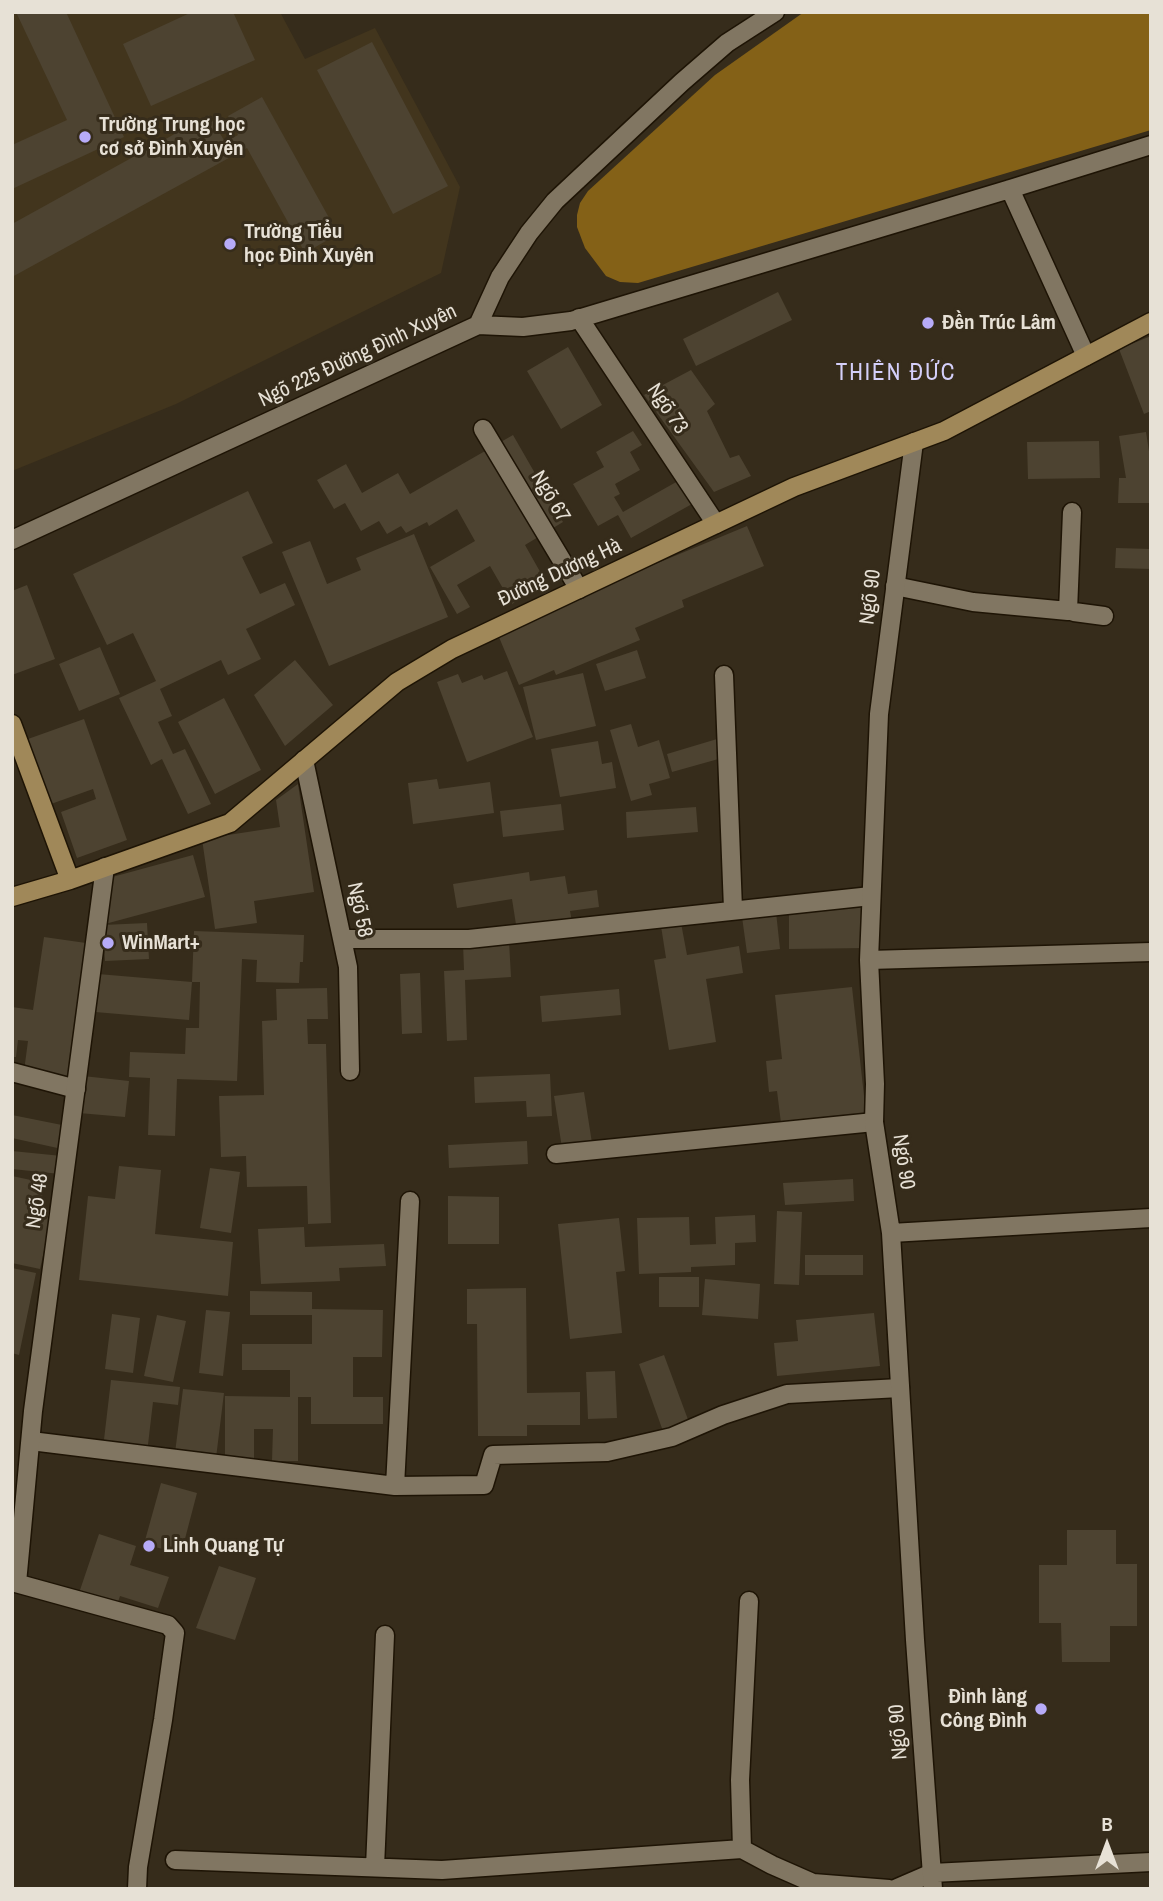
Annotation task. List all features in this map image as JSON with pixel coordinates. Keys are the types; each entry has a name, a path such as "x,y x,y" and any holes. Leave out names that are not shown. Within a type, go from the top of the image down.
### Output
{"street":[{"name":"Ngõ 225 Đường Đình Xuyên","path":"12,540 478,326 500,277 529,233 555,201 727,43 775,12"},
{"path":"478,326 523,327 579,318 1151,145"},
{"path":"1010,189 1086,356"},
{"name":"Ngõ 73","path":"579,318 716,524"},
{"name":"Đường Dương Hà","path":"12,897 70,880 230,823 397,682 452,649 794,487 944,431 1151,322"},
{"name":"Ngõ 67","path":"483,429 579,589"},
{"name":"Ngõ 90","path":"914,442 879,714 869,960 875,1084 874,1122 891,1233 932,1881"},
{"path":"895,586 973,602 1068,611 1072,512"},
{"path":"1074,612 1104,617"},
{"path":"724,675 733,909"},
{"path":"12,724 70,880"},
{"name":"Ngõ 58","path":"304,760 348,967 350,1071"},
{"name":"Ngõ 48","path":"14,1583 33,1411 105,867"},
{"path":"341,939 469,939 871,896"},
{"path":"869,960 1151,952"},
{"path":"12,1072 76,1089"},
{"path":"556,1154 874,1122"},
{"path":"395,1486 410,1201"},
{"path":"891,1233 1151,1218"},
{"path":"12,1439 395,1486 484,1485 492,1455 607,1452 672,1437 786,1394 900,1388"},
{"path":"14,1583 168,1625 175,1633 138,1867 137,1889"},
{"path":"742,1849 740,1780 750,1601"},
{"path":"375,1867 385,1635"},
{"path":"175,1860 442,1870 742,1849 813,1883 889,1889"},
{"path":"895,1889 932,1881 1151,1862"}],"shaded area":[{"name":"Trường Tiểu học Đình Xuyên","path":"12,12 280,12 305,59 375,28 460,187 441,273 176,404 12,471"},
{"path":"804,12 1151,12 1151,130 638,283 620,282 606,276 585,248 577,227 580,203 588,191 715,75"}],"building":[{"path":"16,12 66,12 124,137 12,189 12,145 67,120"},
{"path":"192,12 233,12 255,60 151,106 123,44"},
{"path":"372,42 448,186 393,214 317,70"},
{"path":"262,97 338,234 305,253 247,148 12,277 12,224 209,115 225,142 238,135 228,116"},
{"path":"778,292 792,320 696,366 683,339"},
{"path":"1151,336 1151,411 1144,414 1119,349"},
{"path":"568,347 602,405 561,429 527,371"},
{"path":"691,370 715,404 707,411 730,458 739,455 751,476 714,492 644,395"},
{"path":"633,431 642,445 630,452 640,470 615,484 620,494 614,497 623,512 678,481 692,504 631,538 618,515 598,526 573,484 604,467 596,452"},
{"path":"1146,432 1151,464 1151,503 1118,503 1119,478 1126,478 1119,436"},
{"path":"513,435 563,522 525,545 547,584 512,604 490,566 457,585 470,607 457,614 430,567 475,541 457,509 429,526 427,522 406,533 401,526 387,534 379,521 361,531 345,503 334,509 317,480 346,464 362,493 398,473 410,494"},
{"path":"1099,441 1100,478 1028,479 1027,442"},
{"path":"248,491 273,543 242,557 260,594 285,583 295,605 246,629 261,659 228,675 221,660 160,689 172,716 158,722 173,754 185,749 211,804 188,814 162,759 151,765 119,698 156,681 133,633 107,645 73,574"},
{"path":"747,526 764,566 682,600 684,607 635,628 640,640 556,675 554,670 519,685 496,630"},
{"path":"414,534 448,617 329,666 282,552 310,541 327,584 361,570 356,558"},
{"path":"1116,548 1151,549 1151,569 1115,568"},
{"path":"27,585 55,659 12,675 12,591"},
{"path":"100,647 120,694 79,711 59,664"},
{"path":"637,650 646,678 605,691 596,664"},
{"path":"295,660 333,705 285,746 254,695"},
{"path":"507,671 533,737 467,762 437,682 458,674 462,683 482,675 484,680"},
{"path":"583,673 596,726 536,740 523,687"},
{"path":"224,698 261,770 215,794 178,722"},
{"path":"84,719 127,840 77,858 61,812 96,799 93,789 51,804 28,739"},
{"path":"631,724 638,747 659,740 670,778 649,784 652,795 631,801 610,730"},
{"path":"717,739 722,758 672,772 667,754"},
{"path":"598,741 602,764 612,762 616,788 560,797 551,749"},
{"path":"437,779 439,789 490,782 494,813 413,824 408,783"},
{"path":"298,784 314,892 254,901 257,923 215,929 202,839 280,827 276,800"},
{"path":"561,804 564,830 503,837 500,811"},
{"path":"696,807 698,832 627,838 626,812"},
{"path":"193,855 205,897 105,924 105,879"},
{"path":"529,872 530,881 565,876 568,894 597,890 599,907 570,911 572,922 517,931 512,899 457,908 453,884"},
{"path":"865,904 866,948 789,949 789,905"},
{"path":"776,912 780,949 747,953 742,917"},
{"path":"147,923 149,959 105,961 103,925"},
{"path":"681,923 687,955 739,946 743,973 706,979 716,1042 669,1050 654,960 666,958 661,926"},
{"path":"194,931 304,935 299,983 256,982 257,960 242,959 237,1081 177,1079 175,1136 148,1135 150,1078 129,1077 130,1052 185,1054 186,1028 199,1028 200,982 192,982"},
{"path":"44,937 93,944 74,1078 24,1071 28,1041 18,1040 16,1057 12,1057 12,1007 33,1010"},
{"path":"509,941 511,977 465,980 467,1040 447,1041 444,971 464,970 463,943"},
{"path":"420,973 422,1033 402,1034 400,974"},
{"path":"98,974 192,982 189,1020 95,1012"},
{"path":"852,987 866,1114 781,1123 777,1091 769,1092 766,1061 782,1059 775,995"},
{"path":"327,988 328,1019 307,1019 308,1044 326,1044 331,1223 308,1224 307,1186 247,1187 246,1156 221,1157 219,1096 264,1095 262,1021 277,1020 276,989"},
{"path":"619,989 621,1015 542,1022 540,996"},
{"path":"550,1074 552,1116 527,1117 526,1101 475,1103 474,1077"},
{"path":"83,1076 129,1081 125,1117 79,1113"},
{"path":"584,1092 592,1143 562,1148 554,1096"},
{"path":"12,1115 67,1126 62,1149 12,1138"},
{"path":"527,1141 528,1164 449,1168 448,1145"},
{"path":"12,1151 62,1156 60,1174 12,1169"},
{"path":"119,1166 161,1170 155,1234 233,1242 228,1296 79,1280 88,1196 115,1199"},
{"path":"210,1168 240,1172 231,1233 200,1228"},
{"path":"12,1176 45,1183 39,1211 52,1214 40,1269 12,1263"},
{"path":"853,1179 854,1201 785,1205 783,1183"},
{"path":"448,1196 499,1197 499,1244 448,1244"},
{"path":"777,1211 802,1212 799,1285 774,1284"},
{"path":"755,1215 756,1242 735,1243 735,1265 691,1267 691,1272 639,1274 637,1218 689,1217 690,1245 716,1244 715,1217"},
{"path":"619,1218 625,1271 616,1272 622,1333 570,1339 558,1224"},
{"path":"304,1227 305,1247 384,1244 386,1266 339,1268 340,1281 261,1284 258,1229"},
{"path":"805,1255 863,1255 863,1275 805,1275"},
{"path":"12,1268 36,1273 19,1355 12,1353"},
{"path":"659,1277 699,1277 699,1307 659,1307"},
{"path":"705,1279 760,1284 758,1319 702,1315"},
{"path":"526,1288 527,1393 580,1392 580,1425 527,1425 527,1436 478,1436 477,1324 467,1324 467,1289"},
{"path":"250,1291 312,1292 312,1309 383,1310 382,1357 353,1357 353,1397 383,1397 383,1424 311,1424 311,1397 298,1397 298,1461 272,1461 273,1429 254,1429 254,1462 225,1462 225,1396 290,1397 290,1370 242,1370 242,1344 312,1344 312,1315 250,1315"},
{"path":"206,1310 230,1312 223,1376 199,1373"},
{"path":"874,1313 880,1366 777,1376 774,1343 798,1341 796,1320"},
{"path":"112,1314 140,1318 133,1373 105,1369"},
{"path":"157,1315 186,1321 173,1382 144,1376"},
{"path":"664,1355 690,1425 664,1434 639,1364"},
{"path":"615,1371 617,1418 588,1419 586,1372"},
{"path":"111,1380 180,1387 178,1405 153,1402 147,1453 103,1448"},
{"path":"183,1389 224,1393 216,1458 175,1453"},
{"path":"161,1483 197,1493 181,1554 144,1544"},
{"path":"1067,1530 1116,1530 1116,1564 1137,1564 1137,1626 1110,1626 1110,1662 1062,1662 1061,1623 1039,1623 1039,1565 1067,1565"},
{"path":"99,1534 136,1546 130,1565 169,1577 158,1608 120,1596 117,1605 79,1593"},
{"path":"219,1566 256,1578 235,1640 196,1628"}],"place":[{"name":"Trường Trung học cơ sở Đình Xuyên","path":"85,137"},
{"name":"Trường Tiểu học Đình Xuyên","path":"230,244"},
{"name":"Đền Trúc Lâm","path":"928,323"},
{"name":"WinMart+","path":"108,943"},
{"name":"Linh Quang Tự","path":"149,1546"},
{"name":"Đình làng Công Đình","path":"1041,1709"}],"district":[{"name":"THIÊN ĐỨC","path":"896,374"}]}
